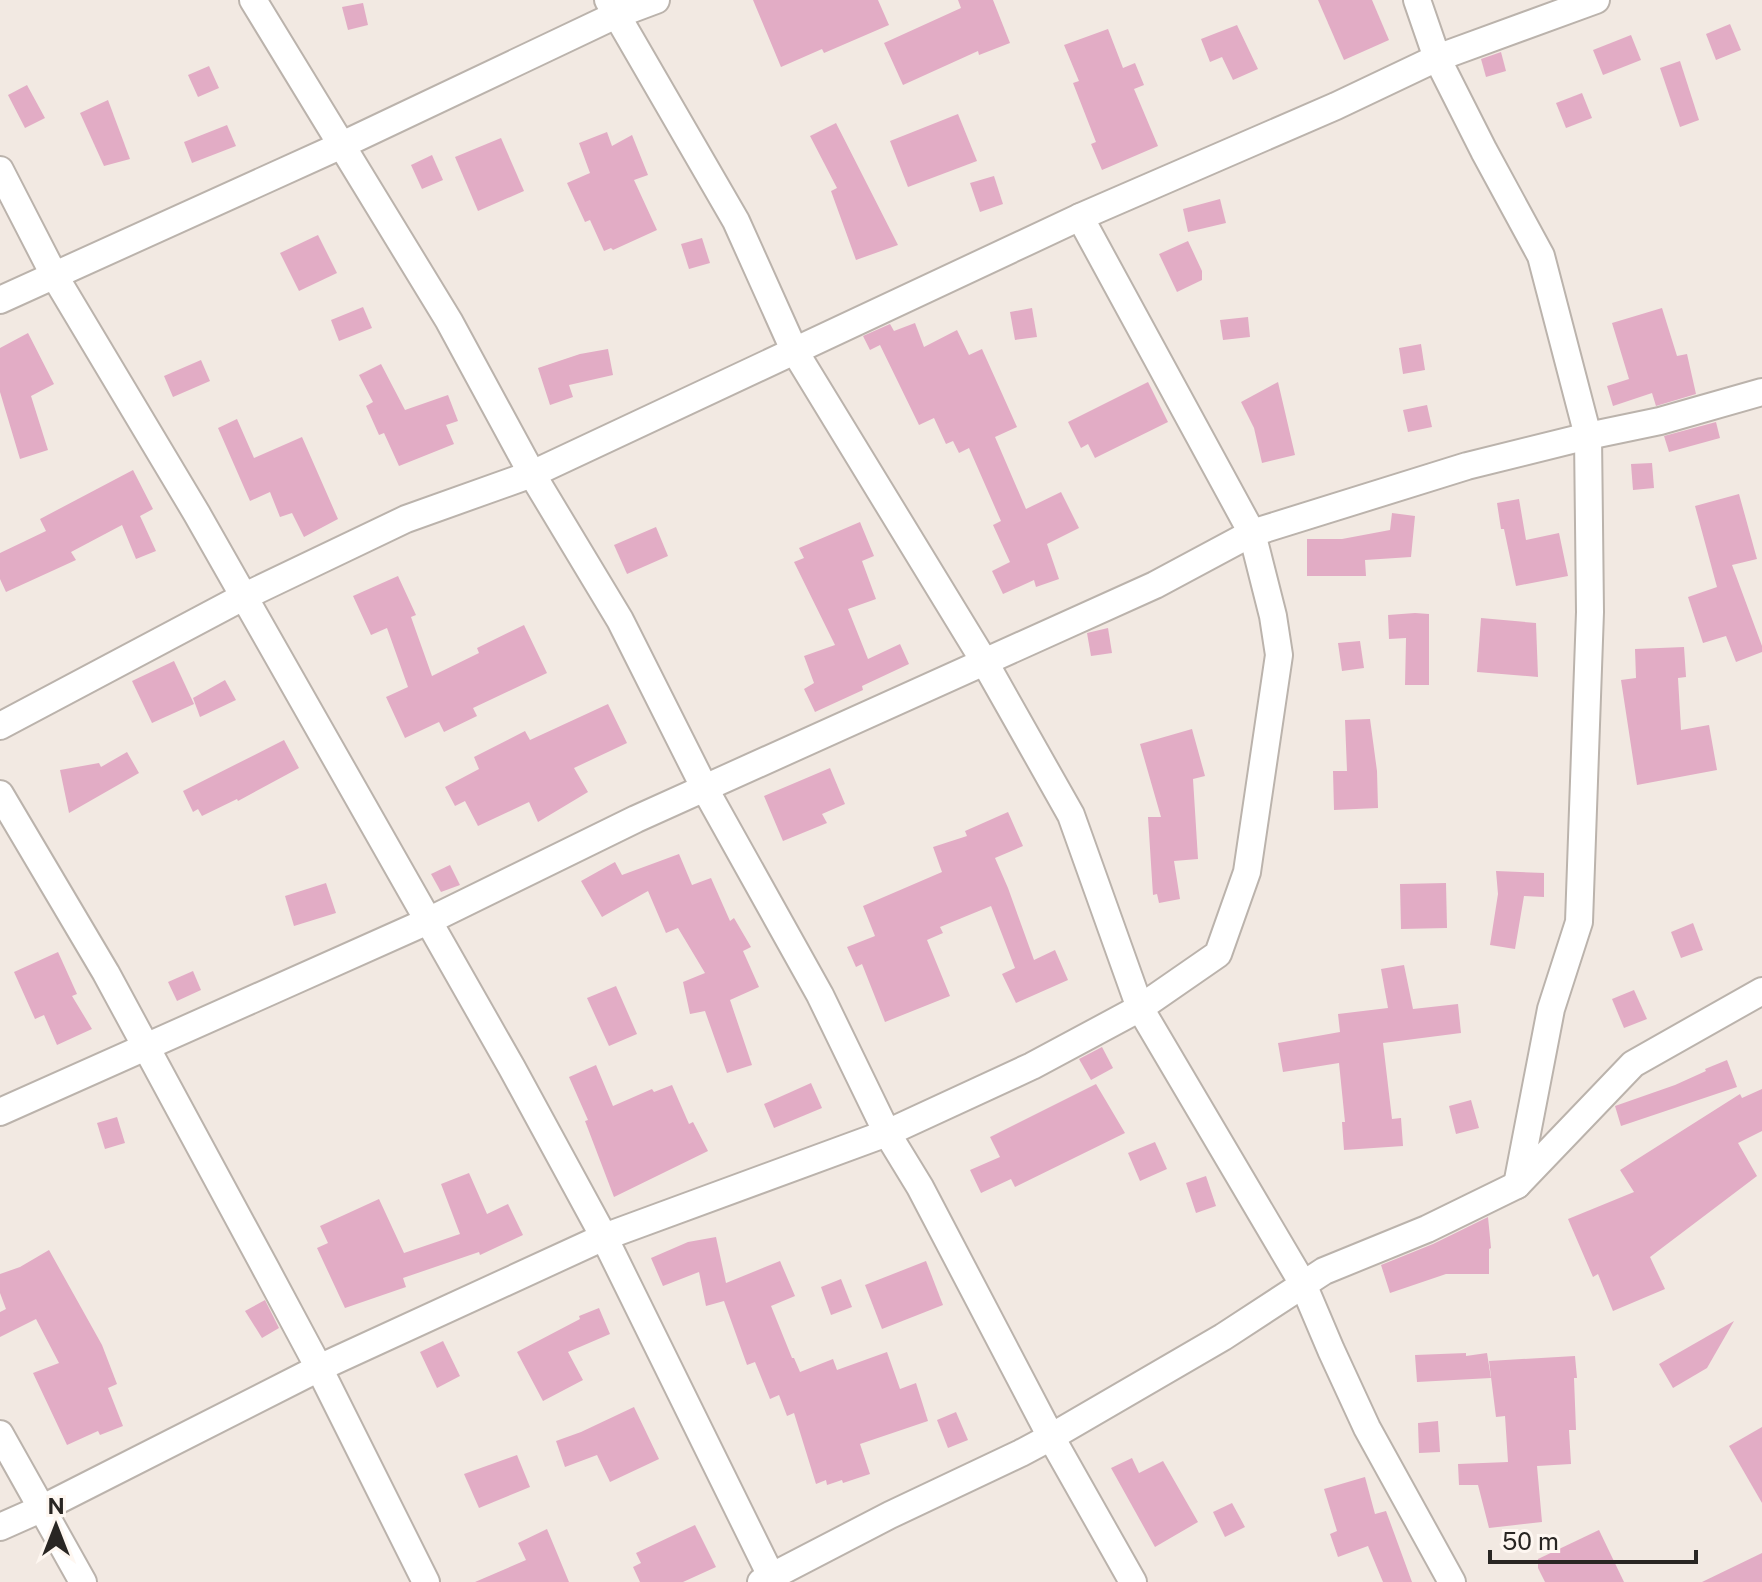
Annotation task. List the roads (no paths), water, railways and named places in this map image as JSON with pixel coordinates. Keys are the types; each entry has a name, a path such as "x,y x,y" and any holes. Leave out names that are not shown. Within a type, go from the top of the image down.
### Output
{"street":[{"path":"253,0 449,321 532,474 620,620 705,789 820,995 887,1133 920,1187 1051,1437 1133,1582"},
{"path":"0,300 342,145 612,8 656,0"},
{"path":"1417,0 1437,58 1541,256 1588,436 1590,612 1579,922 1551,1009 1517,1185"},
{"path":"0,726 243,597 406,519 532,474 1080,217 1336,106 1437,58 1596,0"},
{"path":"612,8 736,221 794,350 984,661 1071,815 1140,1008 1303,1284 1367,1428 1452,1582"},
{"path":"0,170 54,275 197,514 512,1068 604,1237 769,1580 890,1515 1051,1437 1223,1337 1324,1271 1427,1229 1517,1185 1633,1064 1762,991"},
{"path":"0,1527 319,1368 604,1237 887,1133 1032,1066 1140,1008 1218,954 1247,872 1279,655 1273,616 1252,533 1080,217"},
{"path":"0,1112 428,921 636,819 1155,585 1252,533 1467,466 1660,421 1762,392"},
{"path":"0,794 106,973 319,1368 426,1582"},
{"path":"0,1434 83,1582"}]}
